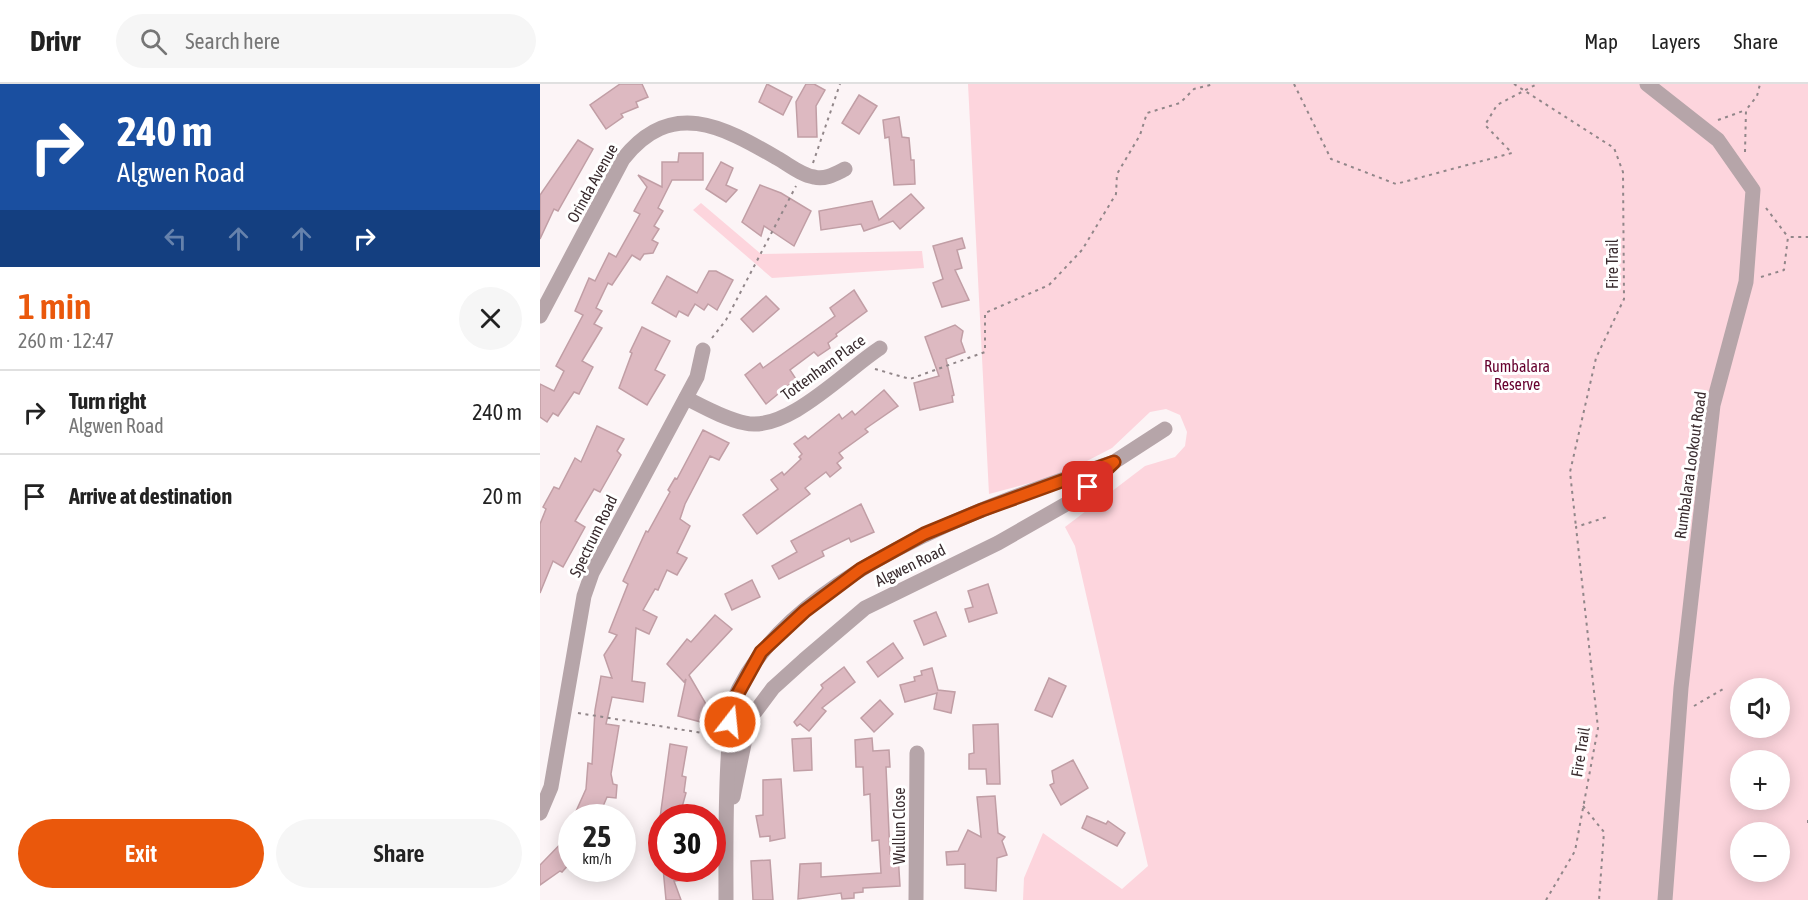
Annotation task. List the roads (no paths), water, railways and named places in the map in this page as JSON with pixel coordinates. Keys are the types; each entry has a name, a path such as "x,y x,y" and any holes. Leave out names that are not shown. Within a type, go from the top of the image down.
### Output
{"street":[{"name":"Rumbalara Lookout Road","path":"1647,84 1718,140 1749,184 1746,282 1713,405 1679,715 1665,900"},
{"name":"Orinda Avenue","path":"540,316 623,159 635,143 651,133 670,124 692,122 712,125 732,132 808,176 824,178 844,170"},
{"name":"Tottenham Place","path":"686,398 745,423 771,423 812,399 880,348"},
{"name":"Spectrum Road","path":"540,813 564,710 584,596 592,573 697,376 703,350"},
{"name":"Algwen Road","path":"726,830 749,720 773,688 865,608 998,543 1075,499 1114,462 1165,429"},
{"name":"Algwen Road","path":"726,811 731,706 761,652 805,611 861,569 924,534 982,510 1114,462"},
{"name":"Wullun Close","path":"916,900 917,753"},
{"name":"Algwen Road","path":"726,882 726,900"}],"park label":[{"name":"Rumbalara Reserve","path":"1517,375"}]}
